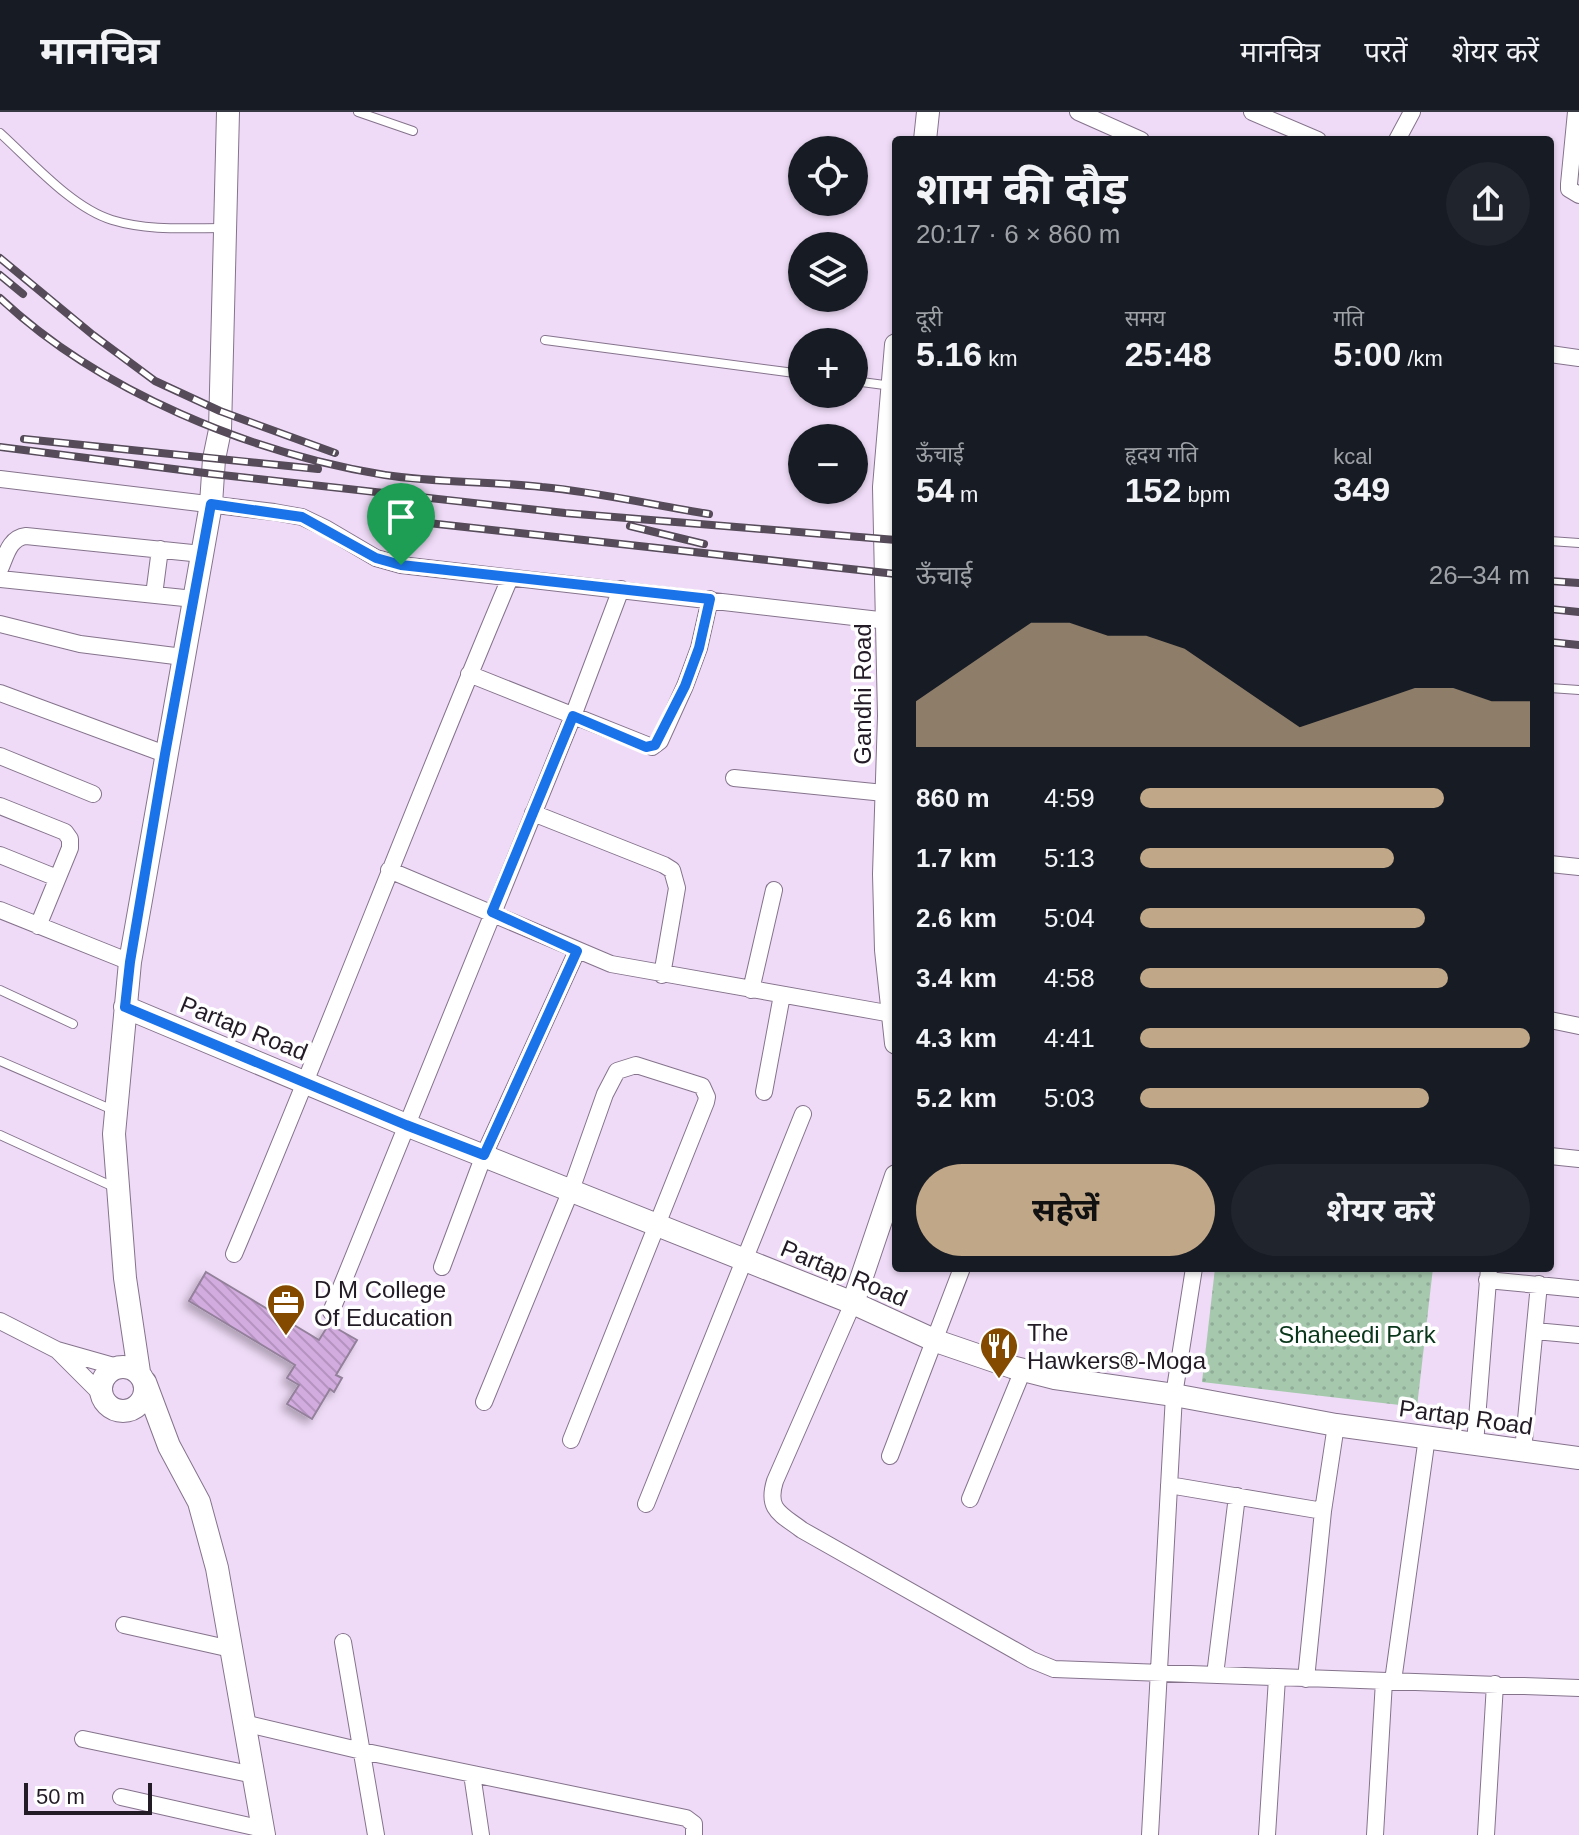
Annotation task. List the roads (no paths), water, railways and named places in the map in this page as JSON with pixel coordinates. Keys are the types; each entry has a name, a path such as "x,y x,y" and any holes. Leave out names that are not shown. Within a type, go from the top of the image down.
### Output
{"street":[{"path":"121,1797 263,1832 217,1568 199,1502 133,1374 114,1134 130,962 211,504 214,459 220,430 228,112"},
{"path":"925,136 928,112"},
{"path":"1078,112 1132,136"},
{"path":"1252,112 1309,136"},
{"path":"1399,136 1412,112"},
{"path":"1576,112 1569,189 1579,195"},
{"path":"1554,355 1579,358"},
{"name":"Gandhi Road","path":"892,421 888,621 892,794 884,874 892,1014"},
{"path":"0,479 302,517 376,558 401,565 888,621"},
{"path":"0,569 12,542 18,537 202,554"},
{"path":"154,595 160,549"},
{"path":"234,1254 510,578"},
{"path":"0,579 194,599"},
{"path":"331,1312 573,716 621,589"},
{"path":"469,674 646,747 655,745 685,686 699,648 710,599"},
{"path":"0,624 80,644 183,657"},
{"path":"0,693 165,754"},
{"path":"0,756 93,794"},
{"path":"734,778 892,794"},
{"path":"0,806 65,832 70,839 70,848 38,926"},
{"path":"533,813 672,870 677,888 662,975"},
{"path":"0,855 57,878"},
{"path":"1554,864 1579,867"},
{"path":"389,870 611,964 892,1014"},
{"path":"751,990 774,890"},
{"path":"0,910 130,962"},
{"path":"442,1267 484,1155 577,951"},
{"path":"764,1092 782,995"},
{"name":"Partap Road","path":"125,1007 406,1125 853,1303 936,1341 1023,1370 1336,1425 1579,1458"},
{"path":"1554,1021 1579,1026"},
{"path":"484,1402 571,1190 605,1094 617,1071 636,1065 702,1086 707,1097 659,1225 571,1440"},
{"path":"646,1504 803,1114"},
{"path":"1554,1156 1579,1159"},
{"path":"892,1188 853,1303 775,1481 771,1502 775,1509 802,1530 1032,1660 1054,1669 1579,1688"},
{"path":"890,1456 961,1272"},
{"path":"1150,1835 1174,1395 1193,1272"},
{"path":"1475,1444 1488,1274 1579,1289"},
{"path":"1523,1451 1539,1284"},
{"path":"0,1321 57,1350 133,1374 145,1394 140,1404 130,1410 110,1403 102,1383 107,1373 133,1374"},
{"path":"1535,1331 1579,1335"},
{"path":"57,1350 110,1403 169,1446"},
{"path":"970,1499 1023,1370"},
{"path":"1306,1679 1323,1511 1336,1425"},
{"path":"1375,1835 1388,1681 1427,1437"},
{"path":"1169,1485 1323,1511"},
{"path":"1215,1675 1237,1496"},
{"path":"124,1625 231,1649"},
{"path":"343,1642 376,1835"},
{"path":"1267,1835 1277,1678"},
{"path":"1486,1835 1495,1684"},
{"path":"243,1723 362,1751 686,1818 694,1824 694,1835"},
{"path":"83,1739 254,1775"},
{"path":"472,1774 481,1835"}],"lane":[{"path":"358,112 413,131"},
{"path":"0,133 76,201 110,220 151,228 224,228"},
{"path":"545,340 788,372"},
{"path":"868,383 892,387"},
{"path":"1554,541 1579,543"},
{"path":"1554,688 1579,690"},
{"path":"0,990 73,1024"},
{"path":"0,1061 116,1112"},
{"path":"0,1135 117,1189"}],"railway":[{"path":"0,258 93,335 155,381 220,411 335,453"},
{"path":"0,275 23,294"},
{"path":"0,298 40,332 130,390 180,414 282,451 385,475 563,489 709,514"},
{"path":"24,439 318,469"},
{"path":"0,447 565,513 892,540"},
{"path":"410,521 892,574"},
{"path":"630,526 704,544"},
{"path":"1554,581 1579,583"},
{"path":"1554,609 1579,612"},
{"path":"1554,642 1579,645"}],"place":[{"name":"D M College Of Education","path":"286,1337"},
{"name":"The Hawkers®-Moga","path":"999,1380"}],"park label":[{"name":"Shaheedi Park","path":"1357,1334"}]}
